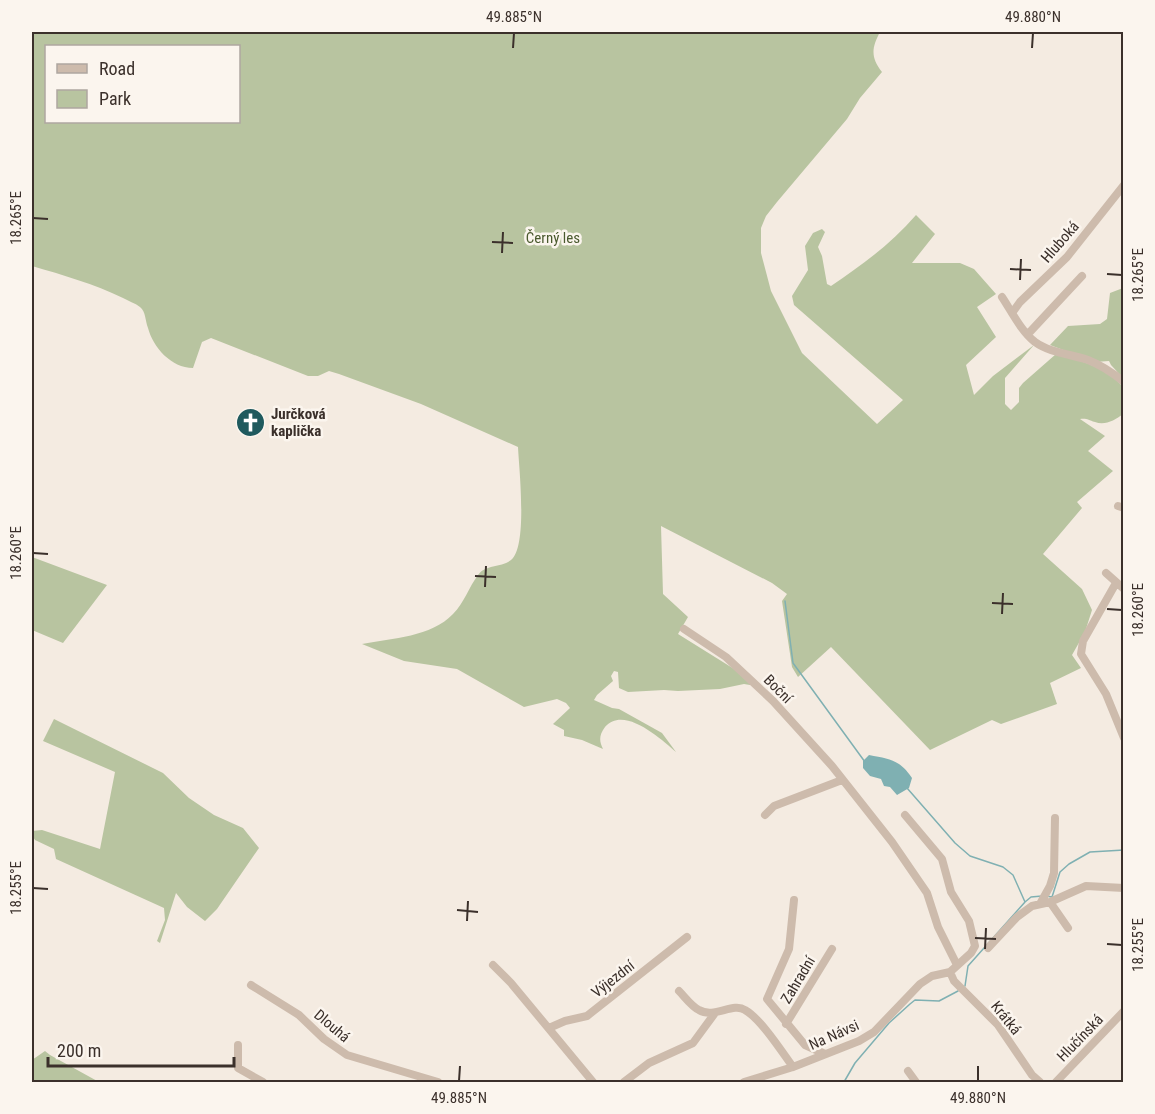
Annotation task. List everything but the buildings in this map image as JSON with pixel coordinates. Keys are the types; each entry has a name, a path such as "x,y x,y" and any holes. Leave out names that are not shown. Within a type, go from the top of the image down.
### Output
{"street":[{"name":"Hluboká","path":"1012,313 1020,302 1067,257 1124,185"},
{"path":"1028,334 1082,276"},
{"path":"1002,297 1036,343 1057,352 1089,360 1124,382"},
{"path":"1106,573 1124,589"},
{"path":"1116,583 1083,640 1081,654 1106,694 1124,738"},
{"name":"Boční","path":"684,629 726,657 773,701 843,780 892,842 927,893 938,927 957,965"},
{"path":"765,815 774,806 843,780"},
{"path":"769,799 774,806"},
{"name":"Na Návsi","path":"744,1083 859,1041 874,1032 920,984 932,976 950,972 971,953 975,945 969,921 951,892 942,859 904,816"},
{"path":"1044,900 1054,873 1055,818"},
{"path":"988,948 1026,909 1044,900 1086,886 1124,888"},
{"name":"Zahradní","path":"794,900 789,950 767,999 805,1045 825,1054"},
{"path":"1044,900 1068,928"},
{"name":"Výjezdní","path":"549,1028 587,1016 687,938"},
{"name":"Zahradní","path":"786,1024 832,949"},
{"path":"493,965 511,983 593,1083"},
{"name":"Krátká","path":"950,972 954,981 998,1025 1040,1083"},
{"name":"Dlouhá","path":"250,986 299,1015 324,1039 347,1055 438,1083"},
{"path":"679,991 704,1013 715,1013 738,1007 745,1010 793,1067"},
{"name":"Hlučínská","path":"1060,1081 1124,1011"},
{"path":"624,1083 649,1063 693,1043 715,1013"},
{"path":"238,1045 238,1068 263,1083"},
{"path":"908,1071 916,1083"}],"green space":[{"name":"Černý les","path":"32,32 880,32 873,52 882,72 860,98 847,119 766,216 761,228 761,253 771,291 802,353 877,424 903,400 794,305 792,296 808,270 805,246 813,233 822,229 825,232 818,247 827,284 831,286 876,253 916,215 935,234 912,263 960,263 974,269 996,294 977,307 996,337 966,365 974,395 993,376 1034,345 1005,378 1005,404 1011,410 1019,402 1019,388 1023,383 1056,354 1084,362 1101,370 1117,380 1123,387 1123,414 1106,423 1080,419 1105,436 1088,451 1113,471 1077,502 1082,508 1043,554 1082,589 1092,610 1085,632 1072,655 1081,668 1050,683 1057,704 1001,724 992,720 930,750 831,647 798,677 792,667 782,601 787,594 772,583 661,526 663,594 688,617 678,634 755,682 750,685 720,689 628,692 619,688 618,672 614,671 611,676 613,681 594,700 619,709 662,733 676,752 642,726 622,720 613,721 603,730 600,738 603,749 582,740 564,736 564,730 553,724 570,708 566,703 557,699 524,707 457,669 404,661 362,644 411,635 434,628 457,610 481,572 511,560 516,552 521,524 518,447 421,404 339,374 329,371 318,376 308,376 211,338 202,342 193,368 177,364 164,355 154,342 142,309 112,293 32,266"},
{"path":"1123,288 1123,378 1109,361 1095,362 1050,345 1068,326 1100,324 1107,319 1110,293"},
{"path":"32,557 107,585 63,643 32,630"},
{"path":"54,719 163,773 189,798 214,815 243,828 259,848 217,909 205,921 187,907 176,893 160,943 157,941 165,920 164,908 56,859 54,849 35,840 32,831 42,830 100,849 115,772 43,741"},
{"path":"45,1051 99,1082 32,1082 32,1060"}],"water":[{"path":"869,755 889,759 903,767 912,778 909,788 897,795 890,787 884,786 881,779 870,776 863,768 863,761"}],"waterway":[{"path":"785,601 793,663 865,762"},
{"path":"907,788 955,843 970,856 1003,867 1013,875 1025,902"},
{"path":"1046,896 1052,897 1060,872 1069,864 1090,852 1124,850"},
{"path":"965,986 968,966 1025,902 1031,897 1042,896"},
{"path":"844,1082 855,1063 889,1023 915,1000 939,1001 958,991"}],"place":[{"name":"Jurčková kaplička","path":"250,423"}]}
